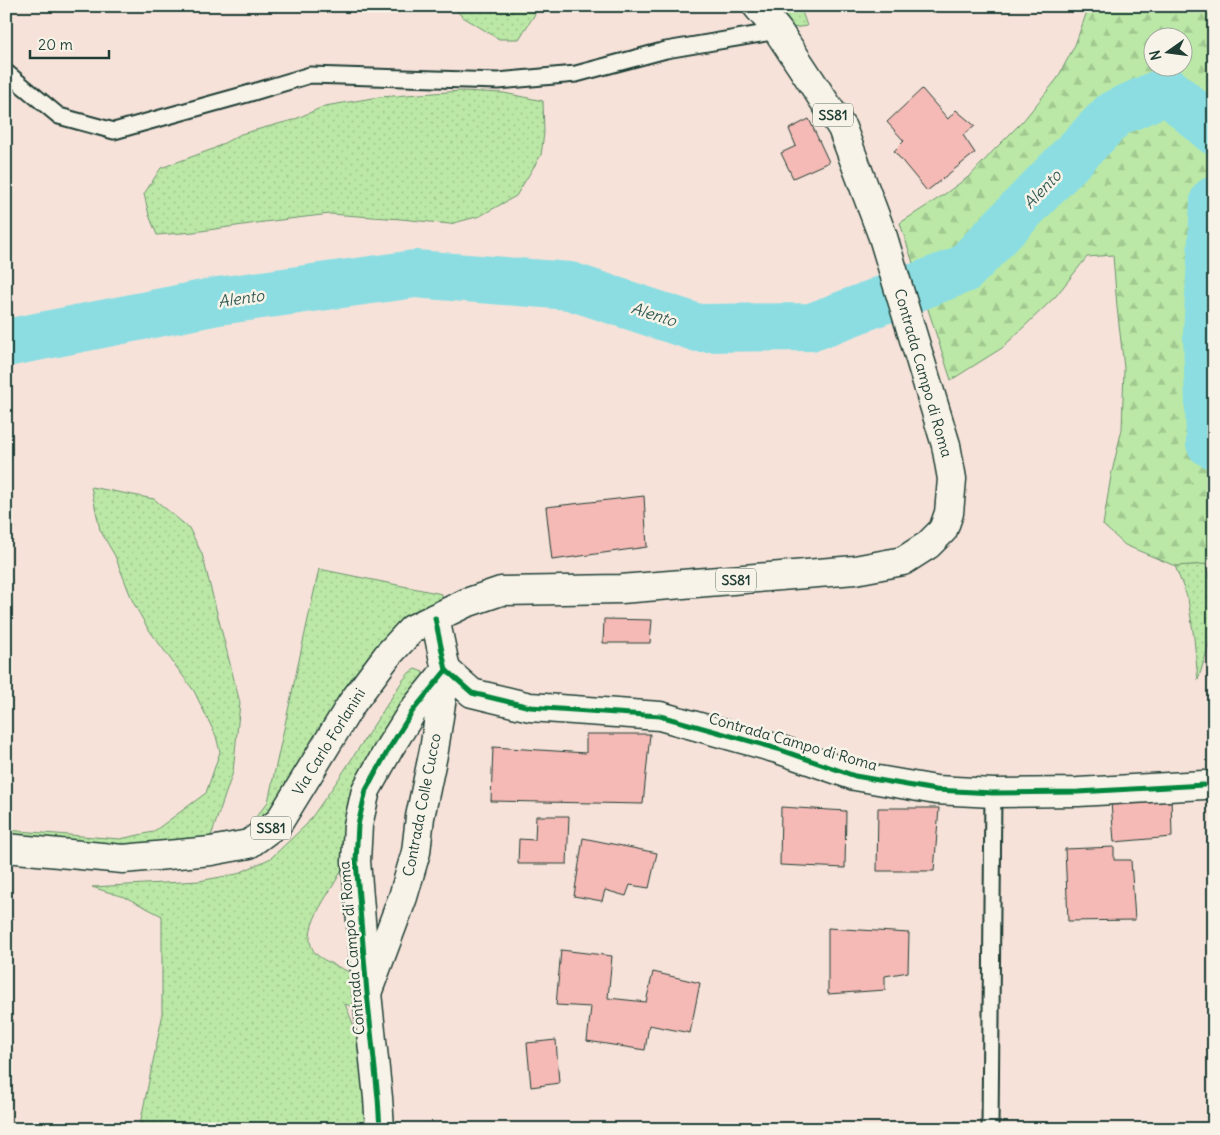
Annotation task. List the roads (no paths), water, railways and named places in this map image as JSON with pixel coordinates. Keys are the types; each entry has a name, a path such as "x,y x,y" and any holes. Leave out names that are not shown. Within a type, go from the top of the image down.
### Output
{"street":[{"name":"SS81","path":"757,6 778,32"},
{"name":"Contrada Campo di Roma","path":"435,618 466,603 501,591 620,589 856,570 903,562 928,545 942,530 949,514 952,479 946,445 883,237 842,128 778,32"},
{"path":"435,618 446,670"},
{"name":"Via Carlo Forlanini","path":"6,848 123,859 211,851 249,844 279,822 352,703 387,656 412,629 435,618"},
{"name":"Contrada Campo di Roma","path":"380,1129 356,860 358,825 366,790 390,747 412,712 446,670 472,692 530,707 660,716 778,749 855,776 936,790 993,793 1078,792 1204,785"},
{"name":"Contrada Colle Cucco","path":"367,993 403,897 416,852 420,817 435,742 446,670"}],"lane":[{"path":"6,72 59,116 114,131 310,75 498,82 576,74 666,50 778,32"},
{"path":"990,1129 993,793"}],"waterway":[{"name":"Alento","path":"6,343 218,301 415,274 570,286 698,328 812,327 964,269 1114,114 1167,90 1214,131"},
{"name":"Alento","path":"1214,200 1207,334 1210,443 1214,445"}]}
